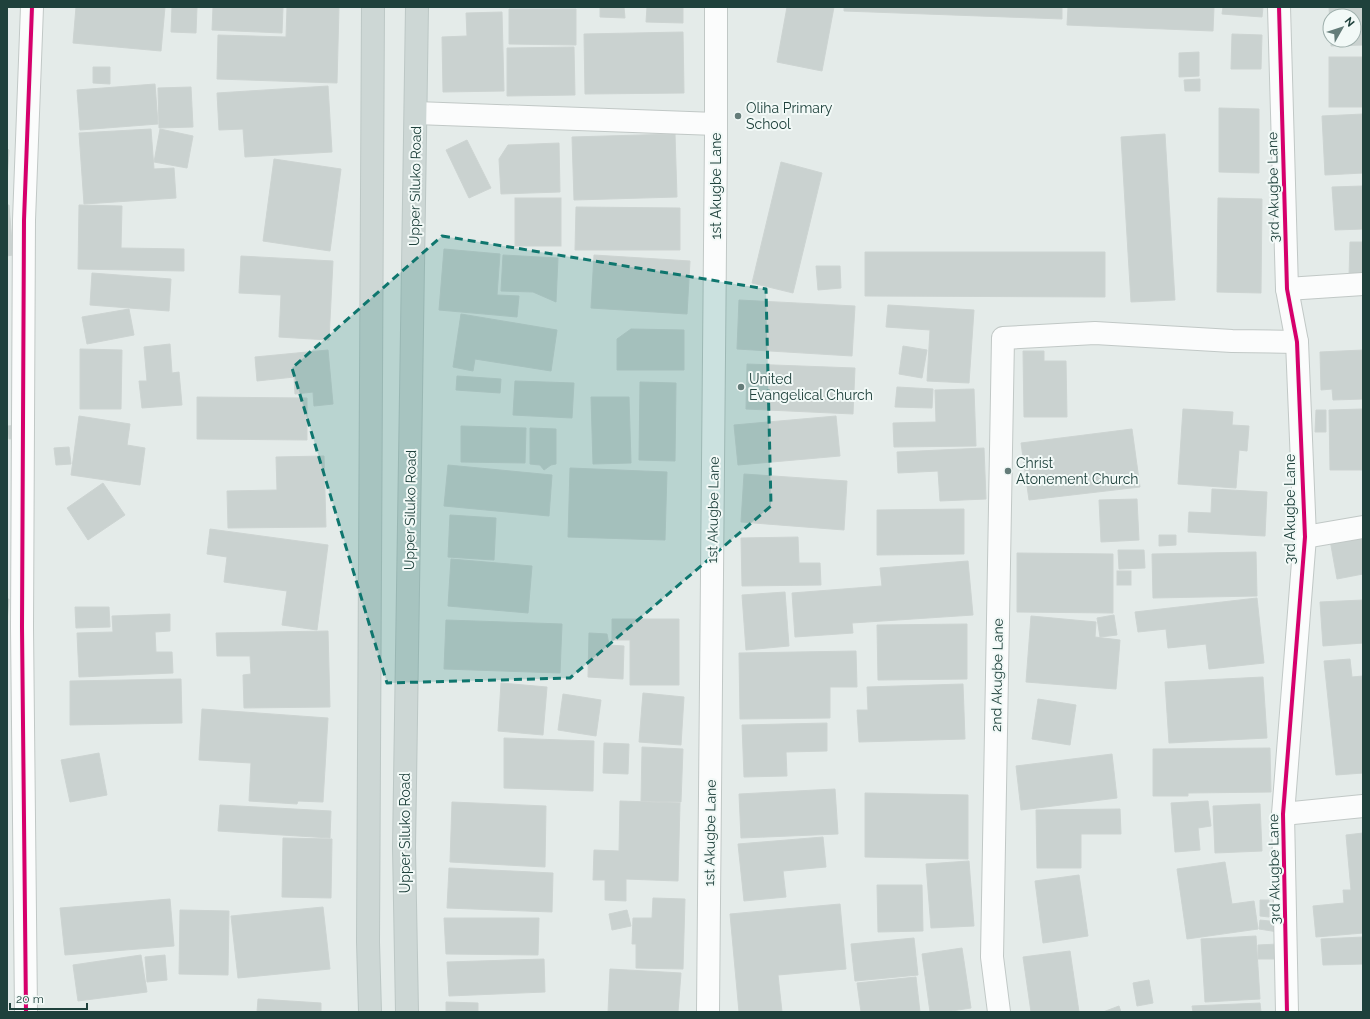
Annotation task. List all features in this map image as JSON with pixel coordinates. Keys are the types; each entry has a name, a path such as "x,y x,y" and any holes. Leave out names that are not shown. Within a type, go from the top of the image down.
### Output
{"main road":[{"path":"370,1012 368,926 372,7"},
{"name":"Upper Siluko Road","path":"407,1012 404,848 417,7"}],"street":[{"path":"26,1012 14,564 32,7"},
{"name":"1st Akugbe Lane","path":"708,1012 716,7"},
{"name":"3rd Akugbe Lane","path":"1280,7 1287,289 1297,342 1305,537 1284,814 1287,1012"},
{"path":"416,113 716,124"},
{"path":"1287,289 1363,284"},
{"name":"2nd Akugbe Lane","path":"999,1012 992,957 1003,338 1095,333 1232,341 1297,342"},
{"path":"1305,537 1363,527"},
{"path":"1284,814 1363,806"}],"highlighted area":[{"path":"442,236 766,289 771,506 570,678 387,683 292,368"}],"building":[{"path":"76,7 165,7 161,51 73,43"},
{"path":"172,7 197,7 196,33 171,32"},
{"path":"213,7 283,7 282,33 212,30"},
{"path":"287,7 339,7 337,83 217,79 218,35 286,37"},
{"path":"600,7 624,7 625,18 600,17"},
{"path":"647,7 683,7 683,23 646,22"},
{"path":"787,7 834,7 822,71 777,62"},
{"path":"844,7 1062,7 1062,19 844,11"},
{"path":"1068,7 1214,7 1213,31 1067,25"},
{"path":"1223,7 1263,7 1262,17 1222,14"},
{"path":"1363,7 1363,45 1362,8 1329,8"},
{"path":"509,9 576,9 576,45 509,44"},
{"path":"502,12 504,91 443,92 442,37 467,36 466,13"},
{"path":"683,32 684,93 585,94 584,34"},
{"path":"1232,34 1262,35 1261,69 1231,69"},
{"path":"574,47 575,95 507,96 507,48"},
{"path":"1199,52 1199,76 1179,77 1179,53"},
{"path":"1329,57 1363,57 1363,107 1329,107"},
{"path":"93,67 110,67 110,84 93,83"},
{"path":"1200,79 1200,91 1185,91 1184,80"},
{"path":"155,84 158,124 80,130 77,90"},
{"path":"328,86 332,152 245,157 243,129 219,130 217,93"},
{"path":"191,87 193,127 159,128 158,88"},
{"path":"1219,108 1259,109 1259,173 1219,172"},
{"path":"1363,114 1363,173 1325,175 1322,116"},
{"path":"151,129 154,169 174,168 176,198 84,204 79,133"},
{"path":"160,129 193,136 187,168 154,162"},
{"path":"675,134 677,197 574,200 572,137"},
{"path":"1165,134 1175,300 1131,302 1121,137"},
{"path":"467,140 491,188 469,198 446,150"},
{"path":"559,143 560,192 501,194 499,159 508,145"},
{"path":"7,149 9,150 7,180"},
{"path":"274,159 341,169 330,251 263,241"},
{"path":"781,162 822,173 793,293 752,283"},
{"path":"1363,186 1363,229 1335,230 1332,187"},
{"path":"515,198 561,198 561,246 515,246"},
{"path":"1218,198 1262,199 1261,293 1217,292"},
{"path":"7,205 9,205 13,255 7,256"},
{"path":"79,205 122,206 121,248 184,249 184,271 78,269"},
{"path":"576,207 680,208 680,250 575,250"},
{"path":"1350,242 1363,242 1363,277 1349,276"},
{"path":"444,249 500,254 497,295 519,296 517,317 439,310"},
{"path":"865,252 1105,252 1105,297 865,296"},
{"path":"503,255 558,258 556,302 533,292 501,291"},
{"path":"594,255 690,261 687,314 591,308"},
{"path":"241,256 333,261 329,340 279,337 281,295 239,293"},
{"path":"816,266 840,266 841,288 818,290"},
{"path":"92,273 171,279 169,311 90,305"},
{"path":"739,300 855,306 852,356 737,349"},
{"path":"888,305 974,310 969,383 927,381 930,330 886,327"},
{"path":"129,309 134,335 87,344 82,317"},
{"path":"461,314 557,330 551,371 475,359 473,371 453,367"},
{"path":"631,329 684,330 684,370 617,370 617,339"},
{"path":"170,344 172,373 179,372 182,405 142,408 139,381 147,381 144,347"},
{"path":"903,346 927,350 922,378 899,374"},
{"path":"80,349 122,350 121,409 80,409"},
{"path":"328,350 333,404 314,406 313,392 295,394 294,377 257,381 255,357"},
{"path":"1363,350 1363,399 1333,400 1332,389 1321,390 1320,352"},
{"path":"1023,351 1044,351 1044,361 1066,361 1067,417 1024,417"},
{"path":"747,364 855,368 853,414 746,409"},
{"path":"457,376 501,379 500,393 456,390"},
{"path":"515,381 574,383 572,418 513,415"},
{"path":"640,382 676,383 675,461 639,460"},
{"path":"897,387 933,389 932,408 895,407"},
{"path":"974,389 976,446 894,447 893,423 936,422 935,390"},
{"path":"197,397 307,398 307,440 197,439"},
{"path":"591,397 629,397 631,463 593,464"},
{"path":"1183,409 1233,412 1232,425 1249,426 1247,451 1239,450 1236,488 1178,484"},
{"path":"1363,409 1363,470 1330,470 1329,410"},
{"path":"1316,410 1326,410 1326,432 1315,432"},
{"path":"79,416 130,424 127,445 145,448 140,485 71,475"},
{"path":"836,416 840,456 738,465 734,425"},
{"path":"20,425 21,438 9,439 8,426"},
{"path":"461,426 526,428 525,463 461,462"},
{"path":"530,428 556,429 556,464 551,465 544,470 540,465 530,464"},
{"path":"1132,429 1140,487 1029,500 1021,443"},
{"path":"69,447 71,464 56,465 54,448"},
{"path":"984,448 986,499 940,501 938,471 898,473 897,452"},
{"path":"324,456 326,527 228,528 227,491 277,490 276,457"},
{"path":"448,465 552,475 549,516 444,506"},
{"path":"570,468 667,472 665,540 568,537"},
{"path":"744,474 847,481 844,530 741,522"},
{"path":"103,483 125,515 88,540 67,508"},
{"path":"1212,489 1267,492 1265,536 1188,532 1189,512 1211,513"},
{"path":"1137,499 1139,540 1101,542 1099,500"},
{"path":"964,509 964,554 877,555 877,510"},
{"path":"450,515 496,518 494,560 448,557"},
{"path":"210,529 328,545 317,630 282,625 287,591 224,582 227,557 207,554"},
{"path":"1363,534 1363,574 1337,579 1330,540"},
{"path":"1159,535 1176,535 1176,545 1159,546"},
{"path":"798,537 799,563 820,563 821,585 742,586 741,538"},
{"path":"1118,550 1144,550 1145,568 1119,569"},
{"path":"1256,552 1257,596 1153,598 1152,554"},
{"path":"1017,553 1113,554 1113,613 1017,612"},
{"path":"451,559 532,566 528,613 448,606"},
{"path":"968,561 973,615 852,623 853,633 795,637 792,593 882,586 880,568"},
{"path":"1117,571 1131,571 1131,585 1117,585"},
{"path":"785,592 789,646 746,650 742,595"},
{"path":"1257,598 1264,663 1209,669 1206,644 1168,648 1166,629 1138,632 1135,612"},
{"path":"7,599 9,599 7,622"},
{"path":"1363,600 1363,643 1323,646 1320,602"},
{"path":"75,607 109,607 110,627 76,628"},
{"path":"170,614 170,631 155,632 156,652 172,652 173,673 79,677 77,633 113,632 112,616"},
{"path":"1114,615 1117,635 1100,637 1097,618"},
{"path":"1031,616 1096,622 1095,637 1120,640 1116,689 1026,682"},
{"path":"612,619 679,619 679,685 630,685 630,640 612,640"},
{"path":"446,620 562,624 560,673 444,669"},
{"path":"967,624 967,679 878,680 877,625"},
{"path":"328,631 330,707 244,708 243,675 251,674 250,656 217,656 216,633"},
{"path":"589,633 607,634 609,645 624,646 623,679 588,677"},
{"path":"856,651 857,687 830,687 830,718 740,719 739,653"},
{"path":"1350,659 1352,677 1363,676 1363,773 1336,775 1324,661"},
{"path":"1263,677 1267,738 1169,743 1165,682"},
{"path":"181,679 182,723 70,725 70,681"},
{"path":"501,683 547,687 543,735 498,731"},
{"path":"963,684 965,739 859,742 857,710 868,710 867,687"},
{"path":"643,693 684,697 681,745 639,742"},
{"path":"563,694 601,700 596,736 558,730"},
{"path":"1038,699 1076,705 1070,745 1032,739"},
{"path":"202,709 328,718 323,802 298,801 297,804 249,801 251,763 199,760"},
{"path":"827,723 827,751 786,752 787,776 744,777 742,725"},
{"path":"504,738 594,741 593,791 504,788"},
{"path":"604,743 629,744 628,774 603,773"},
{"path":"642,747 683,749 681,802 641,801"},
{"path":"1270,748 1271,792 1188,793 1188,796 1153,796 1153,749"},
{"path":"99,753 107,795 70,802 61,760"},
{"path":"1112,754 1117,798 1021,810 1016,766"},
{"path":"835,789 838,834 741,838 739,794"},
{"path":"865,793 968,795 968,859 865,857"},
{"path":"620,801 680,803 678,881 626,879 626,901 605,900 605,880 593,880 594,850 619,851"},
{"path":"1208,801 1211,826 1198,828 1200,850 1175,852 1171,803"},
{"path":"452,802 546,806 545,867 450,862"},
{"path":"1260,804 1262,851 1215,853 1213,806"},
{"path":"220,805 331,811 330,838 218,831"},
{"path":"1120,809 1121,834 1081,834 1081,868 1037,868 1036,810"},
{"path":"1363,833 1363,933 1316,937 1313,906 1344,903 1343,890 1351,890 1346,835"},
{"path":"823,837 826,867 783,871 786,897 744,901 738,844"},
{"path":"283,838 332,839 331,898 282,897"},
{"path":"969,861 974,926 931,928 926,864"},
{"path":"1225,862 1232,904 1254,901 1258,929 1187,939 1177,869"},
{"path":"449,868 553,873 552,912 447,908"},
{"path":"1079,875 1088,936 1043,943 1035,881"},
{"path":"877,885 922,885 923,931 878,932"},
{"path":"653,898 685,899 683,969 636,968 636,944 632,944 633,918 652,918"},
{"path":"170,899 174,946 65,955 60,908"},
{"path":"1260,900 1269,900 1269,917 1260,916"},
{"path":"840,904 846,969 778,975 782,1012 739,1012 730,914"},
{"path":"323,907 330,969 238,978 231,916"},
{"path":"180,910 229,911 228,975 179,974"},
{"path":"627,910 631,926 612,930 609,914"},
{"path":"444,918 539,918 538,955 446,954"},
{"path":"1260,920 1279,922 1278,932 1259,929"},
{"path":"1256,936 1260,999 1205,1002 1201,939"},
{"path":"1363,937 1363,964 1323,965 1321,939"},
{"path":"914,938 918,975 855,981 851,944"},
{"path":"1278,944 1278,959 1258,959 1258,945"},
{"path":"962,948 971,1008 945,1012 930,1012 922,954"},
{"path":"1070,951 1079,1012 1031,1012 1023,957"},
{"path":"141,955 147,992 78,1001 73,965"},
{"path":"165,955 167,980 147,982 145,957"},
{"path":"544,959 545,992 449,996 447,962"},
{"path":"610,969 681,973 678,1012 608,1012"},
{"path":"916,977 920,1012 861,1012 857,983"},
{"path":"1149,980 1153,1003 1137,1006 1133,983"},
{"path":"258,999 321,1003 321,1012 257,1012"},
{"path":"446,1002 478,1003 478,1012 446,1012"},
{"path":"1260,1003 1261,1012 1193,1012 1192,1006"},
{"path":"1119,1006 1121,1012 1103,1012"}],"cycle path":[{"path":"26,1012 22,627 24,220 32,7"},
{"path":"1279,7 1287,289 1297,342 1305,537 1283,814 1287,1012"}],"place":[{"name":"Oliha Primary School","path":"738,116"},
{"name":"United Evangelical Church","path":"741,387"},
{"name":"Christ Atonement Church","path":"1008,471"}]}
